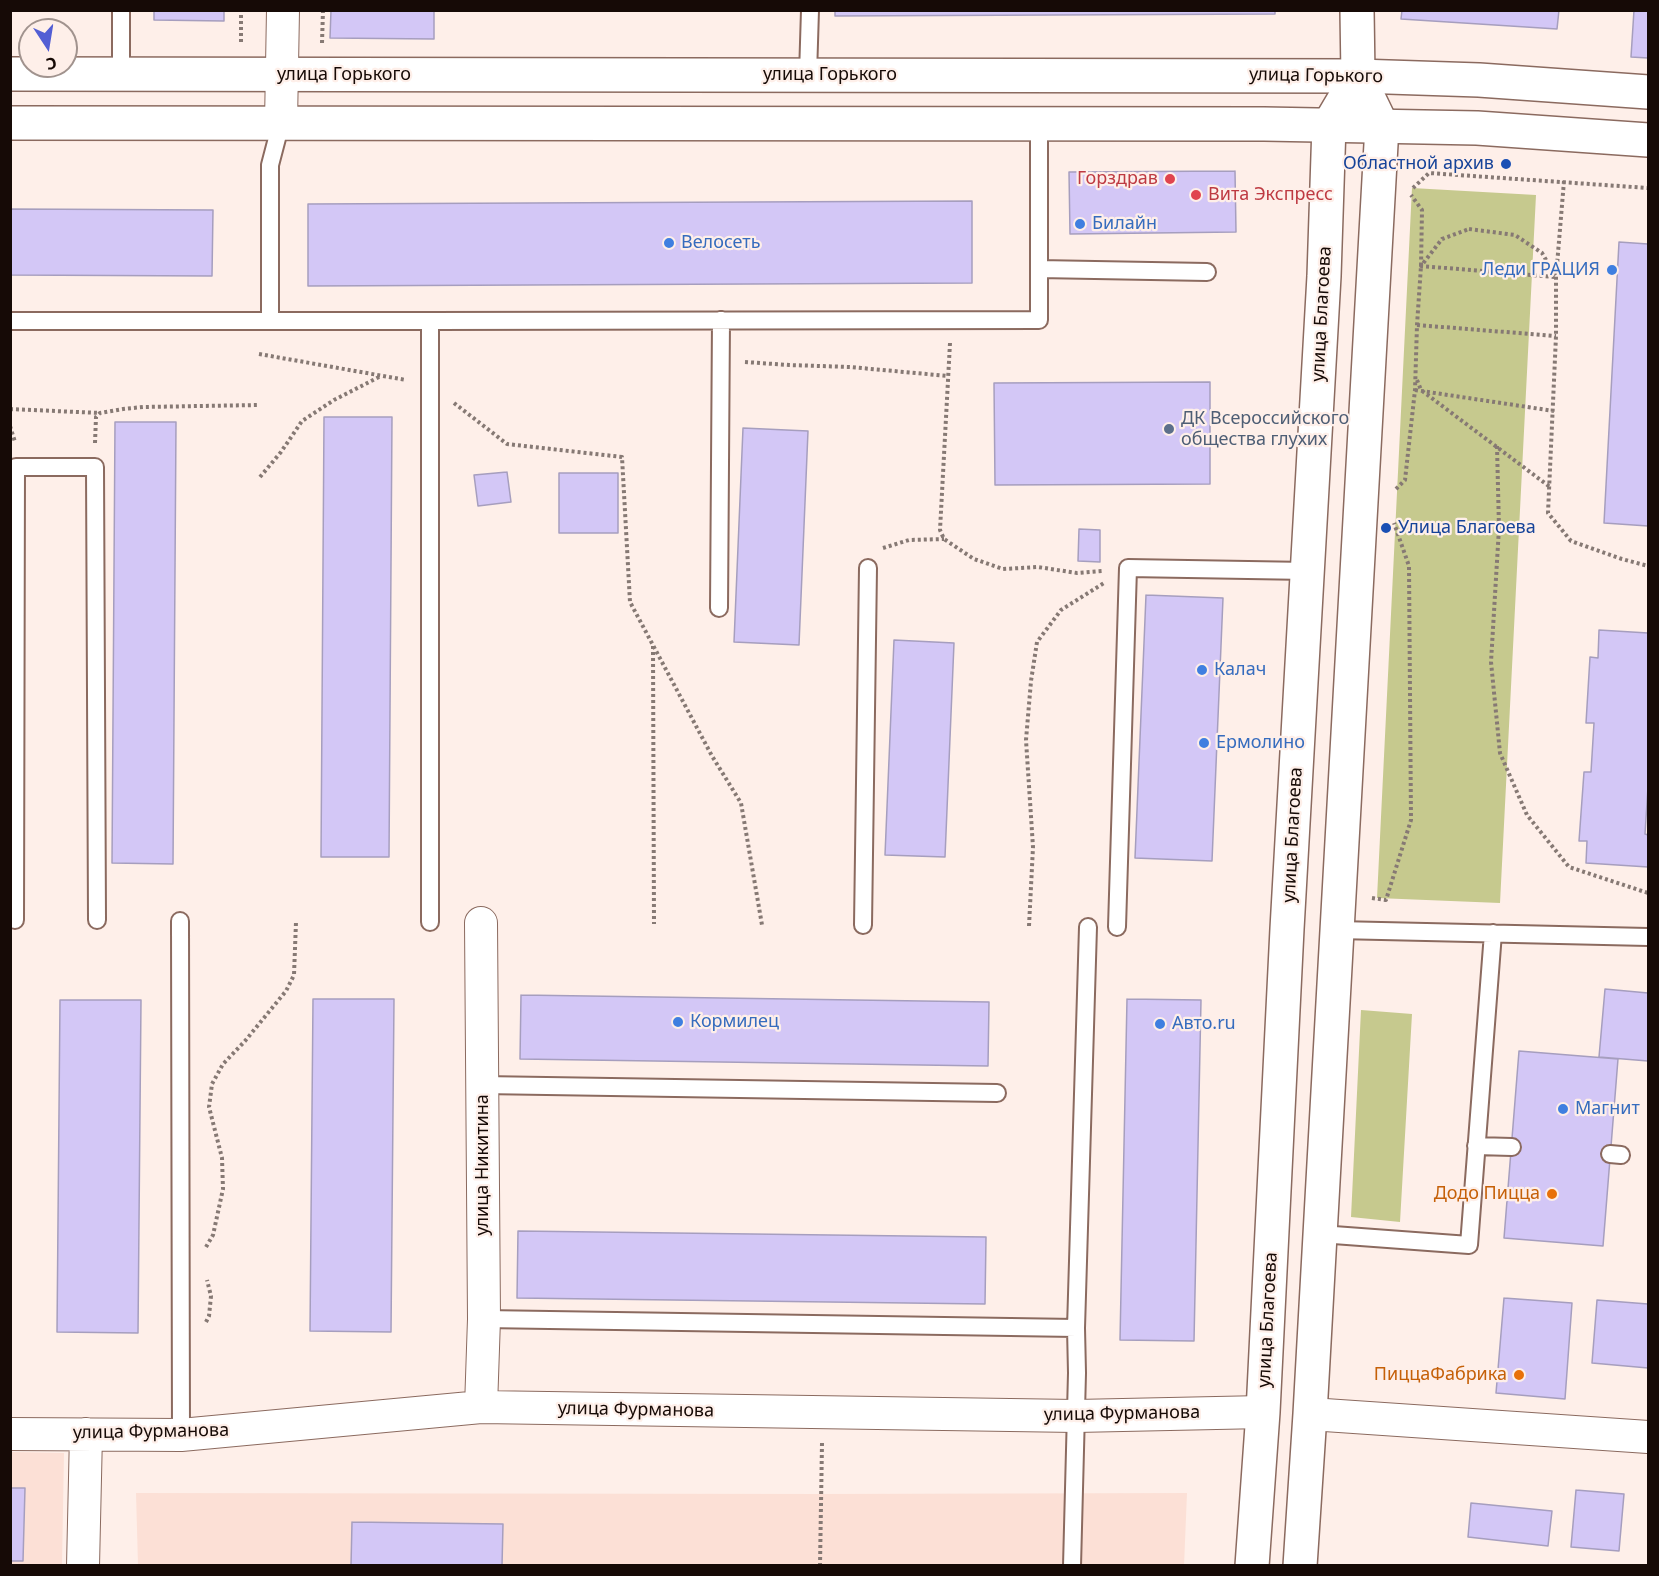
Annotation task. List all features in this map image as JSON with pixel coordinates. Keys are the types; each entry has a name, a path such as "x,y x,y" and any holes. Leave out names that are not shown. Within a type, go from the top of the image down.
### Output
{"main road":[{"path":"1300,1566 1382,126 1358,76 1357,10"},
{"name":"улица Горького","path":"10,74 1358,76 1479,80 1648,92"},
{"name":"улица Благоева","path":"1252,1566 1263,1412 1326,238 1329,125 1358,76"},
{"path":"10,123 1329,125 1477,129 1648,140"},
{"path":"1265,1366 1280,1396 1293,1406 1310,1414"},
{"path":"1263,1412 1280,1419 1292,1428 1301,1439 1308,1454"}],"street":[{"path":"281,123 283,10"},
{"name":"улица Никитина","path":"480,922 484,1319 481,1407"},
{"name":"улица Фурманова","path":"10,1434 181,1435 481,1407 1076,1416 1263,1412"},
{"path":"1310,1414 1648,1437"},
{"path":"83,1566 86,1434"}],"lane":[{"path":"121,10 121,75"},
{"path":"808,75 810,10"},
{"path":"270,321 270,165 281,123"},
{"path":"10,321 1039,320 1038,124"},
{"path":"1039,269 1207,272"},
{"path":"719,609 721,320"},
{"path":"430,321 430,922"},
{"path":"15,920 16,467 95,467 97,920"},
{"path":"863,925 868,568"},
{"path":"1117,927 1128,568 1308,571"},
{"path":"180,921 181,1435"},
{"path":"1072,1566 1088,927"},
{"path":"1337,930 1648,938"},
{"path":"1320,1234 1469,1245 1493,933"},
{"path":"482,1086 997,1093"},
{"path":"1476,1146 1512,1146"},
{"path":"484,1319 1077,1328"}],"path":[{"path":"241,10 241,46"},
{"path":"322,46 323,10"},
{"path":"1392,492 1405,480 1415,390 1422,210 1409,192 1429,173 1648,188"},
{"path":"1564,182 1557,277 1554,411 1548,513 1571,541 1648,566"},
{"path":"1421,266 1442,239 1469,229 1515,235 1542,253 1557,277"},
{"path":"1421,266 1557,277"},
{"path":"951,320 940,530 944,539 974,559 1003,569 1038,567 1077,573 1128,568"},
{"path":"1417,325 1556,336"},
{"path":"259,354 430,384 507,444 622,458 630,602 712,756 741,803 762,925"},
{"path":"721,360 850,367 948,376"},
{"path":"261,477 302,421 334,400 382,375"},
{"path":"1415,377 1421,390 1550,487"},
{"path":"1415,390 1554,411"},
{"path":"10,409 100,413 143,407 259,405"},
{"path":"95,467 96,417 100,413"},
{"path":"1497,446 1499,528 1491,662 1500,753 1527,815 1569,867 1648,893"},
{"path":"1363,896 1386,900 1410,820 1409,566 1393,521"},
{"path":"868,568 883,548 909,540 944,539"},
{"path":"1029,926 1033,847 1026,740 1037,642 1061,610 1128,568"},
{"path":"652,644 654,924"},
{"path":"204,1251 213,1235 222,1189 222,1158 209,1107 212,1084 223,1064 257,1028 286,991 294,975 296,922"},
{"path":"181,1344 198,1334 209,1316 212,1296 207,1277"},
{"path":"820,1566 822,1412"}],"shaded area":[{"path":"11,1452 64,1453 62,1565 11,1566"},
{"path":"136,1493 1187,1493 1184,1566 138,1565"}],"green space":[{"path":"1412,188 1536,195 1500,903 1377,898"},
{"path":"1361,1010 1412,1014 1400,1222 1351,1217"}],"building":[{"path":"154,10 224,10 224,21 154,20"},
{"path":"331,10 434,10 434,39 330,38"},
{"path":"835,10 1275,10 1275,14 835,16"},
{"path":"1402,10 1559,10 1557,29 1401,19"},
{"path":"1634,10 1648,10 1648,58 1631,57"},
{"path":"1235,171 1236,232 1070,234 1069,172"},
{"path":"972,201 972,283 308,286 308,204"},
{"path":"10,209 213,210 212,276 10,275"},
{"path":"1619,242 1648,244 1648,526 1604,523"},
{"path":"1210,382 1210,484 995,485 994,383"},
{"path":"324,417 392,417 389,857 321,857"},
{"path":"115,422 176,422 173,864 112,863"},
{"path":"743,428 808,431 799,645 734,642"},
{"path":"507,472 511,502 478,506 474,475"},
{"path":"559,473 618,473 618,533 559,533"},
{"path":"1079,529 1100,530 1100,562 1078,561"},
{"path":"1146,595 1223,598 1212,861 1135,858"},
{"path":"1599,630 1648,633 1648,787 1645,834 1648,835 1648,867 1586,863 1587,841 1579,841 1584,772 1591,772 1594,723 1586,723 1590,657 1598,658"},
{"path":"894,640 954,643 945,857 885,855"},
{"path":"1605,989 1648,993 1648,1061 1599,1057"},
{"path":"521,995 989,1002 988,1066 520,1059"},
{"path":"313,999 394,999 391,1332 310,1331"},
{"path":"1127,999 1201,1000 1194,1341 1120,1340"},
{"path":"60,1000 141,1000 138,1333 57,1332"},
{"path":"1519,1051 1618,1059 1603,1246 1504,1238"},
{"path":"518,1231 986,1237 985,1304 517,1298"},
{"path":"1504,1298 1572,1303 1565,1399 1496,1393"},
{"path":"1597,1300 1648,1304 1648,1368 1592,1363"},
{"path":"10,1488 25,1488 23,1561 10,1561"},
{"path":"1576,1490 1624,1494 1619,1551 1571,1547"},
{"path":"1471,1503 1552,1511 1548,1546 1468,1537"},
{"path":"352,1522 503,1524 502,1566 351,1566"}],"place":[{"name":"Областной архив","path":"1506,164"},
{"name":"Горздрав","path":"1170,179"},
{"name":"Вита Экспресс","path":"1196,195"},
{"name":"Билайн","path":"1080,224"},
{"name":"Велосеть","path":"669,243"},
{"name":"Леди ГРАЦИЯ","path":"1612,270"},
{"name":"ДК Всероссийского общества глухих","path":"1169,429"},
{"name":"Улица Благоева","path":"1386,528"},
{"name":"Калач","path":"1202,670"},
{"name":"Ермолино","path":"1204,743"},
{"name":"Кормилец","path":"678,1022"},
{"name":"Авто.ru","path":"1160,1024"},
{"name":"Магнит","path":"1563,1109"},
{"name":"Додо Пицца","path":"1552,1194"},
{"name":"ПиццаФабрика","path":"1519,1375"}]}
